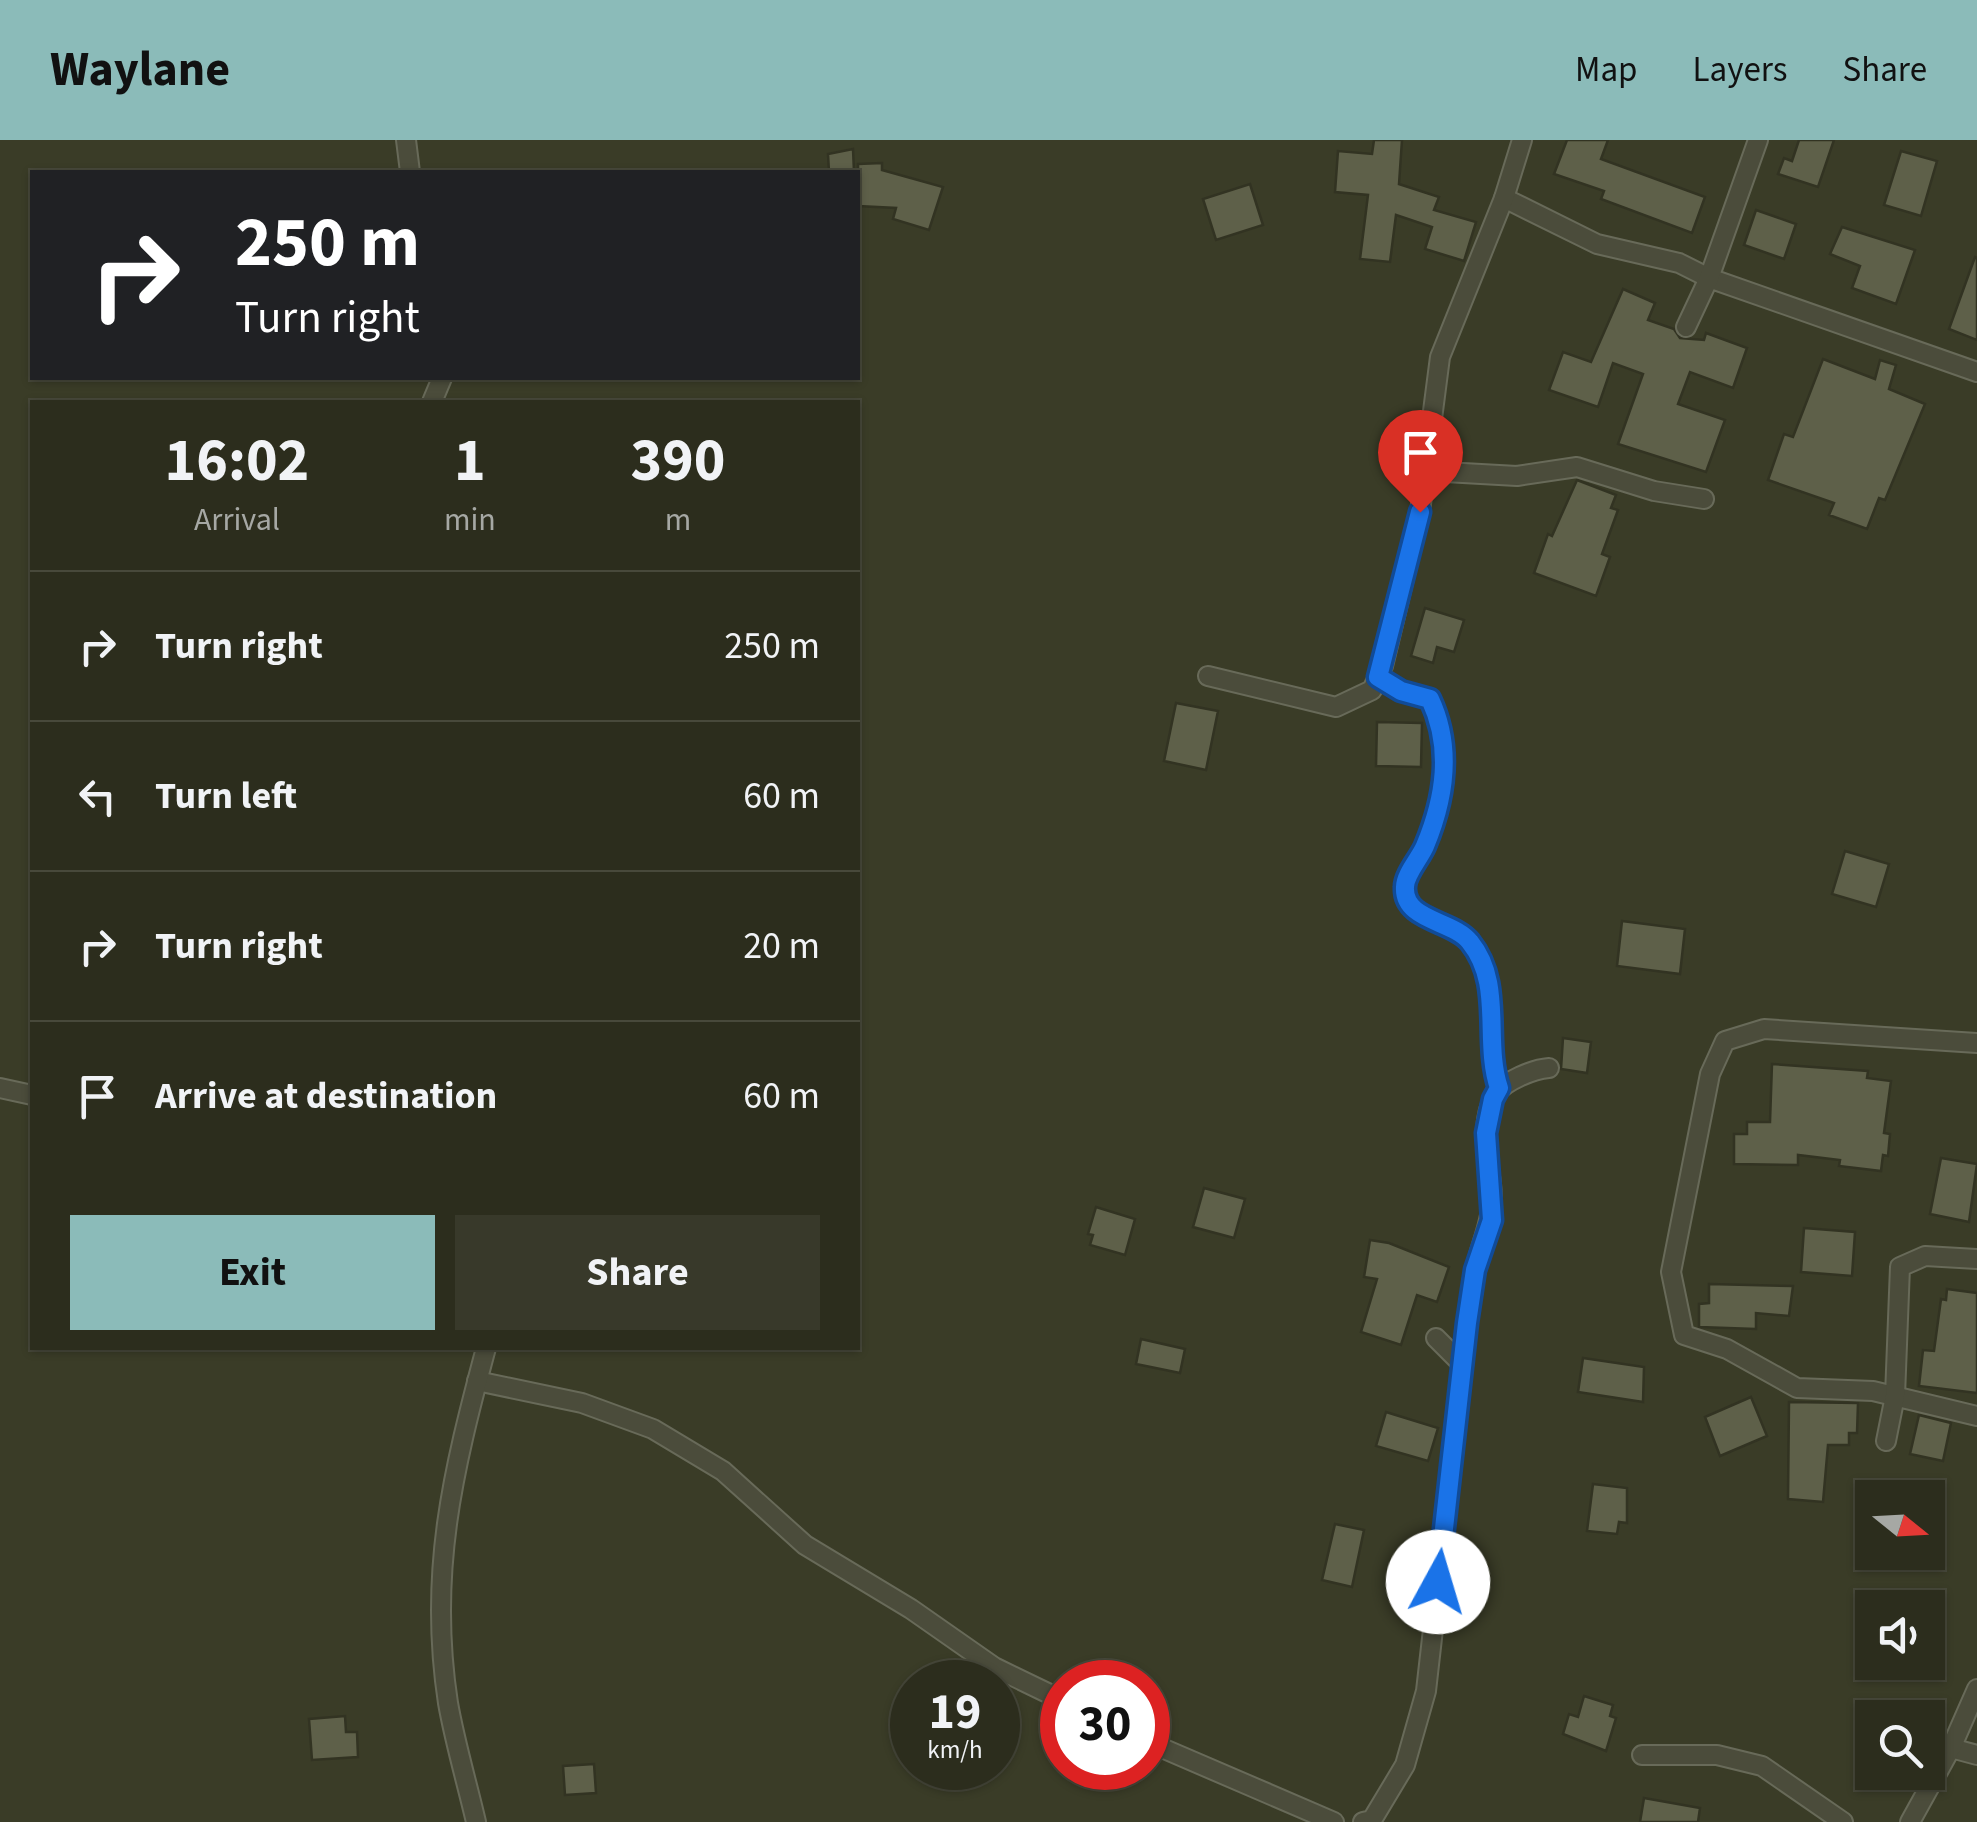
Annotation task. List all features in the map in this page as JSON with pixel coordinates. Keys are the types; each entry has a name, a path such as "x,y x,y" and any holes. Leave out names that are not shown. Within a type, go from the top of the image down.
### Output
{"street":[{"path":"406,140 410,170"},
{"path":"1208,676 1336,707 1372,690 1420,512 1440,357 1504,198 1522,140"},
{"path":"1686,327 1709,278 1758,140"},
{"path":"1504,198 1597,244 1665,259 1977,372"},
{"path":"1427,470 1517,476 1577,467 1654,492 1704,498"},
{"path":"1378,677 1401,691 1430,699 1444,736 1440,809 1404,884 1406,899 1418,914 1453,926 1471,943 1491,984 1490,1050 1499,1088"},
{"path":"1977,1043 1764,1029 1725,1040 1710,1074 1702,1131 1671,1272 1684,1335 1727,1349 1797,1388 1873,1391 1977,1416"},
{"path":"1363,1822 1372,1820 1405,1764 1426,1691 1475,1270 1492,1220 1486,1133 1493,1099 1499,1088 1539,1068 1549,1068"},
{"path":"0,1088 30,1095"},
{"path":"1886,1441 1895,1396 1900,1268 1926,1256 1977,1260"},
{"path":"1436,1338 1463,1365"},
{"path":"476,1822 448,1704 441,1635 441,1560 453,1470 485,1350"},
{"path":"477,1380 582,1403 653,1428 723,1471 804,1546 911,1608 994,1667 1040,1689"},
{"path":"1910,1822 1951,1748 1977,1689"},
{"path":"1951,1748 1977,1754"},
{"path":"1170,1751 1334,1822"},
{"path":"1642,1755 1717,1755 1762,1766 1844,1822"}],"building":[{"path":"1374,140 1402,140 1399,184 1439,197 1434,210 1476,222 1464,261 1425,249 1432,227 1396,215 1390,262 1360,259 1368,195 1335,192 1338,151 1372,154"},
{"path":"1567,140 1608,140 1601,159 1705,197 1692,233 1601,199 1604,191 1554,174"},
{"path":"1799,140 1834,140 1818,187 1778,174 1784,158 1792,161"},
{"path":"853,149 854,170 829,170 828,154"},
{"path":"1901,151 1937,161 1921,216 1884,205"},
{"path":"882,163 882,170 943,187 929,230 893,219 896,208 860,206 858,164"},
{"path":"1250,184 1263,225 1216,240 1203,199"},
{"path":"1756,210 1796,224 1784,259 1744,245"},
{"path":"1842,227 1915,250 1896,304 1852,288 1860,266 1830,254"},
{"path":"1977,258 1977,340 1949,329"},
{"path":"1623,289 1655,303 1648,320 1674,329 1680,338 1704,340 1706,333 1747,348 1733,388 1690,372 1678,404 1725,420 1706,472 1618,444 1643,374 1613,363 1598,407 1549,390 1563,352 1591,362"},
{"path":"1823,359 1875,379 1880,360 1896,365 1889,389 1925,404 1885,500 1879,498 1867,529 1829,515 1834,503 1768,480 1784,434 1793,437"},
{"path":"1577,480 1616,495 1611,508 1618,510 1602,554 1610,557 1596,596 1534,573 1548,534 1552,536"},
{"path":"1425,608 1464,620 1454,652 1437,647 1433,663 1411,656"},
{"path":"1176,703 1218,711 1206,770 1164,761"},
{"path":"1377,722 1422,723 1421,767 1376,766"},
{"path":"1845,851 1889,864 1876,907 1832,894"},
{"path":"1622,921 1685,929 1680,974 1617,966"},
{"path":"1563,1038 1591,1042 1587,1073 1561,1069"},
{"path":"1772,1064 1868,1071 1867,1078 1891,1081 1884,1133 1890,1134 1888,1156 1883,1155 1881,1171 1839,1166 1840,1160 1798,1155 1798,1165 1734,1164 1734,1134 1747,1134 1747,1122 1770,1122"},
{"path":"1941,1158 1977,1164 1969,1222 1930,1214"},
{"path":"1204,1188 1245,1199 1234,1238 1193,1227"},
{"path":"1096,1207 1135,1219 1125,1255 1090,1245 1093,1235 1088,1234"},
{"path":"1804,1228 1855,1232 1852,1276 1801,1272"},
{"path":"1370,1240 1389,1243 1449,1267 1437,1302 1417,1295 1401,1345 1361,1332 1377,1279 1364,1277"},
{"path":"1709,1284 1793,1286 1789,1316 1756,1313 1756,1329 1699,1327 1699,1304 1709,1303"},
{"path":"1947,1289 1977,1293 1977,1393 1919,1386 1923,1350 1934,1351 1941,1299 1946,1300"},
{"path":"1141,1339 1185,1349 1180,1373 1136,1364"},
{"path":"1583,1358 1644,1367 1643,1402 1578,1392"},
{"path":"1751,1397 1767,1436 1720,1456 1705,1417"},
{"path":"1789,1402 1858,1403 1857,1433 1849,1433 1849,1445 1828,1445 1823,1502 1788,1499"},
{"path":"1386,1412 1438,1428 1428,1461 1376,1446"},
{"path":"1919,1415 1951,1423 1943,1461 1910,1454"},
{"path":"1593,1484 1627,1488 1627,1523 1619,1522 1617,1534 1587,1531"},
{"path":"1335,1524 1364,1530 1352,1587 1322,1580"},
{"path":"1584,1696 1613,1705 1610,1716 1616,1718 1606,1751 1563,1734 1569,1714 1578,1717"},
{"path":"345,1716 346,1732 357,1732 358,1757 312,1760 309,1719"},
{"path":"594,1764 596,1793 565,1795 563,1766"},
{"path":"1644,1798 1700,1808 1698,1822 1640,1822"}],"route":[{"path":"1420,512 1384,666 1378,677 1401,691 1430,699 1444,736 1440,809 1404,884 1406,899 1418,914 1453,926 1471,943 1491,984 1490,1050 1499,1088 1486,1133 1492,1220 1475,1270 1467,1323 1438,1582"}]}
